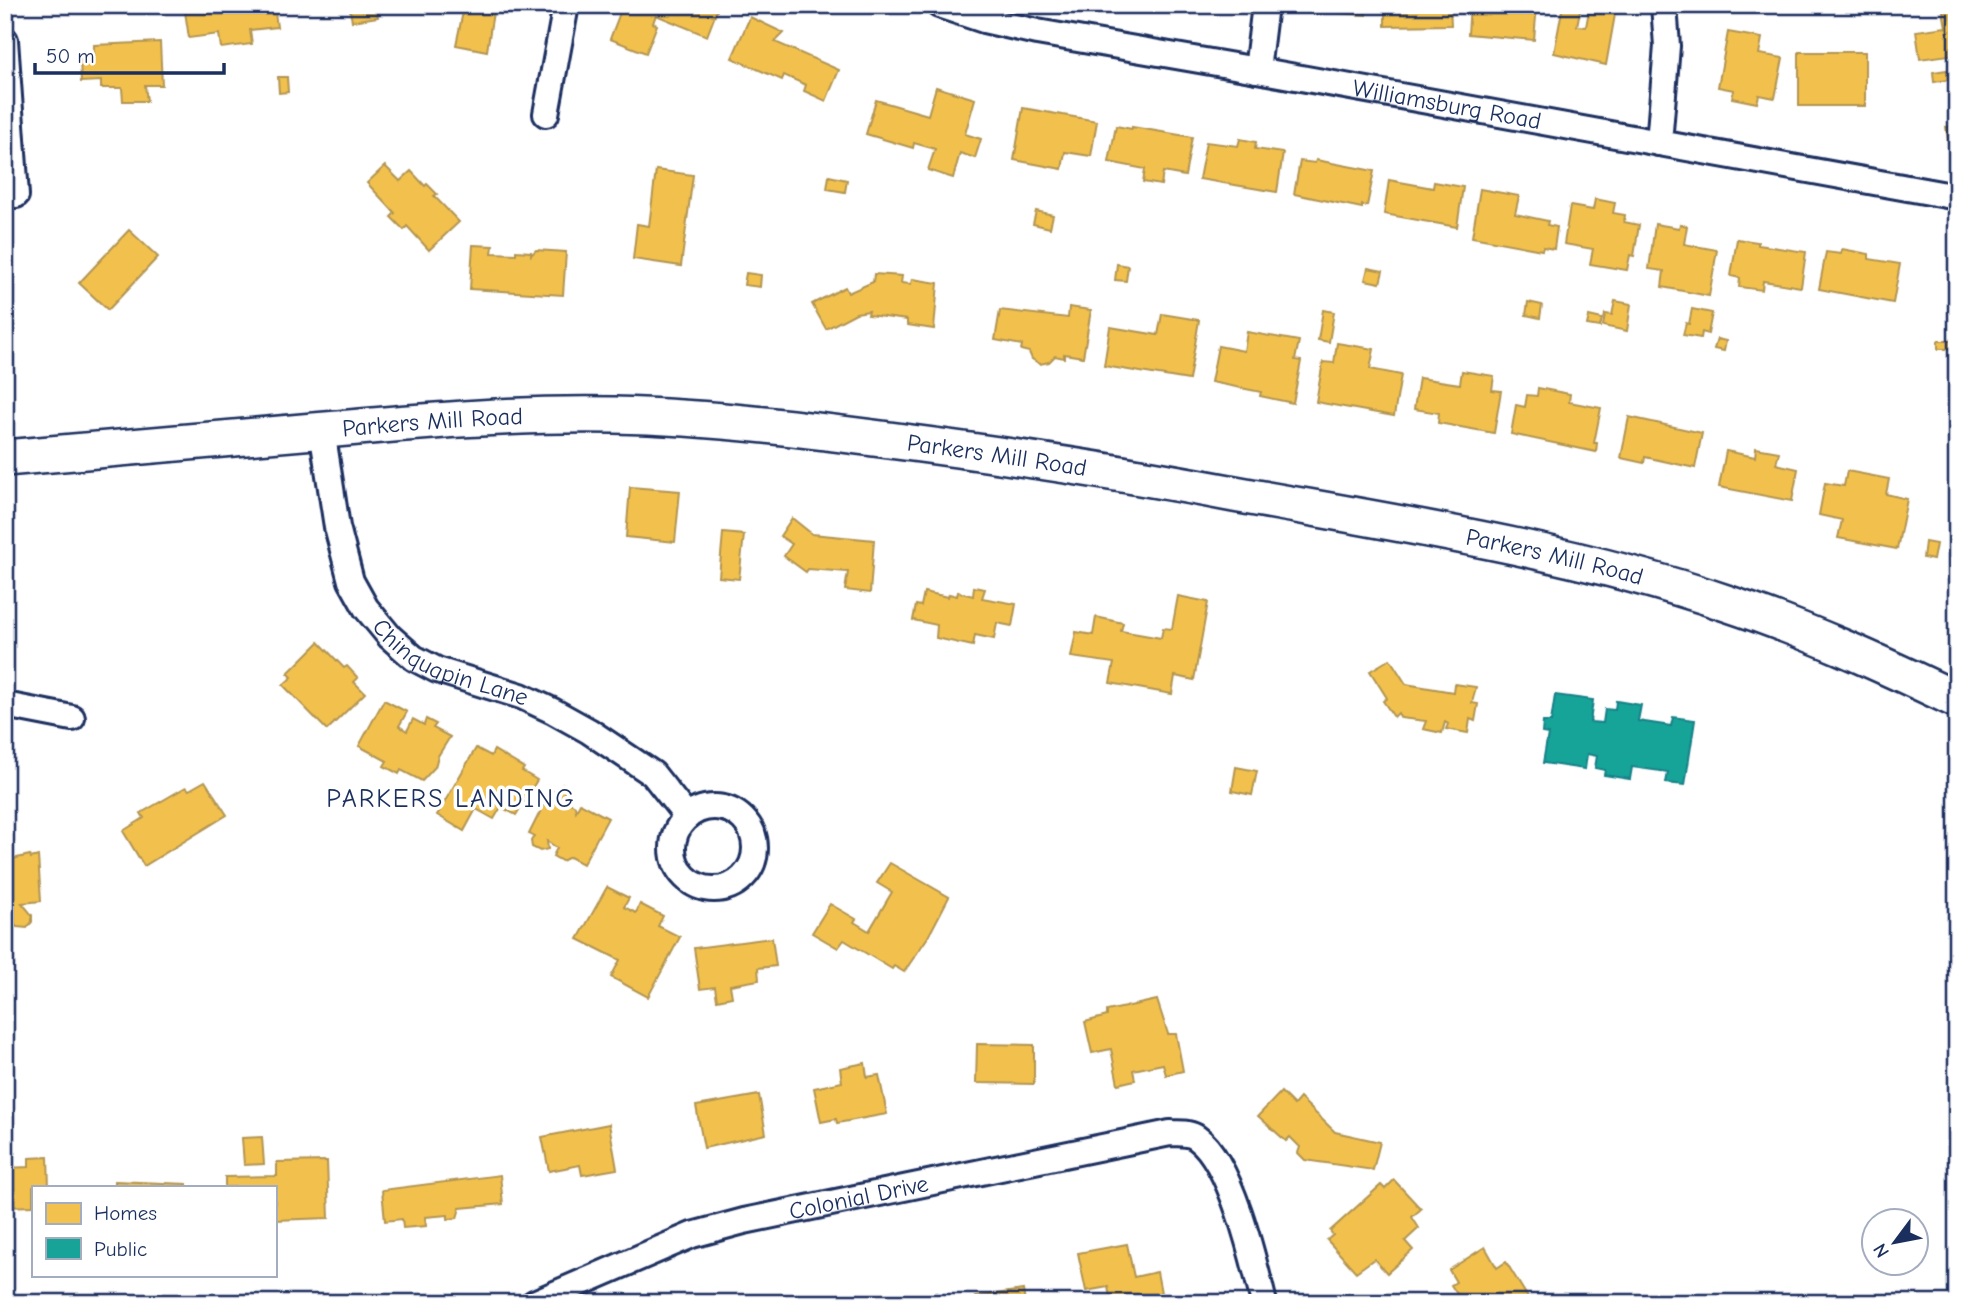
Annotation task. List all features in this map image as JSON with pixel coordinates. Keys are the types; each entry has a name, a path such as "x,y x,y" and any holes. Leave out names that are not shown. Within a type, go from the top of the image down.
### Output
{"main road":[{"name":"Parkers Mill Road","path":"5,458 470,418 611,415 696,418 837,433 1157,479 1527,550 1642,577 1726,602 1777,621 1890,668 1957,700"}],"street":[{"path":"546,114 566,5"},
{"name":"Williamsburg Road","path":"939,5 984,20 1037,32 1957,197"},
{"path":"1257,70 1265,5"},
{"path":"1659,143 1667,46 1664,5"},
{"path":"5,40 16,195"},
{"name":"Chinquapin Lane","path":"322,430 337,527 351,581 366,608 390,637 414,658 437,670 521,696 589,731 653,775 687,817"},
{"path":"5,705 72,718"},
{"name":"Colonial Drive","path":"534,1303 682,1239 744,1221 1170,1133 1196,1137 1219,1163 1237,1208 1264,1303"}],"building: Homes":[{"path":"184,5 274,5 277,27 250,30 252,44 221,48 219,34 189,38"},
{"path":"340,5 376,5 378,17 352,21 349,6 340,8"},
{"path":"455,5 498,5 496,13 493,12 487,51 456,45 464,7"},
{"path":"623,5 719,5 707,36 656,15 653,23 657,25 646,53 610,39"},
{"path":"1341,5 1367,5 1366,15 1340,13"},
{"path":"1385,5 1450,5 1451,25 1385,26"},
{"path":"1470,5 1537,5 1534,40 1468,34"},
{"path":"1563,5 1581,5 1577,26 1586,27 1590,5 1616,9 1606,65 1554,53"},
{"path":"1942,5 1957,5 1957,54 1920,59 1916,31 1946,27"},
{"path":"750,17 784,33 775,42 839,70 826,101 804,91 806,85 784,75 782,80 732,58"},
{"path":"1728,32 1762,38 1759,54 1783,58 1775,98 1759,95 1757,103 1732,98 1734,90 1718,87"},
{"path":"160,42 162,85 145,85 147,101 123,101 122,88 101,88 101,81 81,82 80,58 94,57 94,45"},
{"path":"1799,52 1865,52 1865,106 1799,106"},
{"path":"1947,70 1948,80 1934,82 1933,72"},
{"path":"1957,72 1957,150 1950,151 1946,127 1956,126 1949,73"},
{"path":"278,77 287,77 288,92 279,93"},
{"path":"936,87 975,99 965,134 981,139 975,158 960,153 953,178 928,170 935,149 914,143 913,148 866,134 876,100 928,115"},
{"path":"1023,108 1097,121 1091,156 1065,152 1062,169 1014,160"},
{"path":"1116,126 1192,137 1185,176 1163,172 1161,185 1143,182 1145,169 1109,162"},
{"path":"1240,139 1256,142 1255,149 1283,153 1277,192 1199,179 1206,142 1238,146"},
{"path":"1316,160 1374,171 1367,206 1362,205 1362,208 1294,194 1300,161 1315,163"},
{"path":"385,166 400,181 411,171 437,194 434,196 459,222 429,250 407,226 404,230 391,217 395,213 367,183"},
{"path":"656,170 693,175 681,266 633,259 637,224 649,226"},
{"path":"829,176 847,180 845,192 827,189"},
{"path":"1389,180 1433,188 1434,182 1463,187 1457,227 1384,214"},
{"path":"1480,189 1519,196 1515,214 1548,221 1547,225 1557,227 1554,249 1543,247 1542,250 1472,237"},
{"path":"1595,199 1615,203 1613,213 1625,215 1624,222 1639,225 1634,256 1630,255 1627,270 1590,264 1593,249 1564,244 1570,206 1593,210"},
{"path":"1036,211 1053,215 1050,228 1033,224"},
{"path":"1655,224 1679,228 1680,224 1687,226 1684,244 1717,250 1709,296 1662,287 1664,271 1649,269"},
{"path":"129,230 158,257 108,310 79,283"},
{"path":"1737,239 1806,252 1801,287 1763,281 1762,290 1739,287 1740,278 1731,276"},
{"path":"473,245 493,246 492,253 516,254 516,251 531,252 531,255 536,250 566,252 563,295 470,289"},
{"path":"1842,249 1869,254 1869,259 1900,264 1893,303 1819,289 1826,252 1841,254"},
{"path":"1117,264 1128,266 1126,281 1115,280"},
{"path":"1368,268 1383,271 1380,283 1365,280"},
{"path":"746,273 761,275 760,287 744,285"},
{"path":"874,274 902,276 901,283 911,284 912,279 938,283 934,329 907,325 907,320 868,315 869,311 856,313 826,329 812,304 845,287 848,293 873,282"},
{"path":"1615,301 1631,304 1627,331 1603,326 1605,314 1612,315"},
{"path":"1528,302 1542,305 1540,318 1526,315"},
{"path":"1069,307 1091,310 1083,357 1064,354 1064,358 1055,356 1049,362 1040,364 1032,359 1029,352 1021,350 1022,345 995,340 1000,310 1068,318"},
{"path":"1692,309 1712,313 1708,334 1702,332 1701,338 1683,335"},
{"path":"1323,310 1334,312 1329,342 1318,340"},
{"path":"1162,314 1199,320 1189,380 1104,366 1110,327 1158,335"},
{"path":"1589,316 1602,319 1600,327 1587,325"},
{"path":"1247,332 1299,341 1295,360 1301,361 1293,403 1260,396 1261,392 1211,382 1218,346 1244,351"},
{"path":"1717,339 1726,341 1724,351 1714,349"},
{"path":"1938,341 1953,341 1953,349 1938,349"},
{"path":"1337,343 1374,349 1370,369 1401,375 1394,416 1316,402 1323,362 1334,363"},
{"path":"1462,371 1494,376 1492,390 1501,391 1494,433 1438,423 1439,413 1414,409 1419,378 1460,384"},
{"path":"1538,388 1570,394 1569,402 1601,408 1594,443 1597,443 1596,452 1511,434 1516,405 1525,407 1527,395 1537,396"},
{"path":"1629,417 1702,433 1695,468 1645,457 1644,463 1621,458"},
{"path":"1756,448 1779,452 1776,464 1798,469 1792,501 1719,487 1726,451 1755,457"},
{"path":"1847,471 1889,479 1886,494 1907,499 1897,549 1838,538 1842,520 1819,515 1825,483 1844,486"},
{"path":"630,487 680,491 675,542 626,537"},
{"path":"792,518 812,534 874,540 870,593 845,590 848,572 808,569 806,572 784,556 792,544 780,536"},
{"path":"723,533 744,535 739,579 719,577"},
{"path":"1925,542 1936,544 1933,560 1923,558"},
{"path":"974,587 985,589 982,598 1016,604 1012,626 997,623 994,639 975,635 973,646 936,638 937,625 913,620 916,605 921,606 924,592 948,597 949,594 957,596 958,592 973,596"},
{"path":"1178,596 1208,602 1194,680 1175,676 1172,694 1110,683 1114,663 1071,657 1076,632 1093,635 1096,617 1123,623 1121,631 1161,638 1163,628 1172,629"},
{"path":"319,642 344,668 347,666 358,678 354,682 365,693 327,730 283,685 292,677 288,673"},
{"path":"1390,659 1406,684 1453,692 1454,684 1476,687 1472,703 1478,704 1475,721 1470,719 1468,733 1446,729 1448,724 1445,722 1442,733 1423,729 1426,721 1401,718 1398,713 1394,717 1383,701 1387,698 1370,671"},
{"path":"384,700 407,712 399,726 407,731 413,719 424,725 426,719 436,724 433,728 450,737 438,756 435,767 422,781 401,770 399,774 384,766 387,761 359,746"},
{"path":"476,748 491,756 494,750 524,768 522,771 537,780 516,815 501,807 494,819 476,809 464,831 437,815"},
{"path":"1236,767 1257,771 1252,795 1232,791"},
{"path":"205,781 227,815 144,866 123,831 144,818 141,813 186,787 189,790"},
{"path":"563,784 568,787 563,805 568,802 575,806 576,811 580,803 608,818 583,864 570,857 562,861 553,856 557,848 547,841 548,849 540,851 532,847 534,836 529,834 551,790 558,794"},
{"path":"30,855 31,858 38,856 41,901 22,903 32,915 32,922 27,928 17,927 5,917 5,870 9,870 8,860"},
{"path":"890,863 949,897 928,937 904,972 894,966 892,969 844,940 838,948 812,933 830,904 856,919 854,922 869,931 892,892 877,883"},
{"path":"607,887 629,898 624,907 636,913 640,904 663,916 658,926 680,937 648,997 611,977 620,960 578,939"},
{"path":"772,938 776,966 758,968 759,980 730,985 732,997 717,1000 715,987 700,989 694,948"},
{"path":"1157,1000 1168,1034 1176,1034 1183,1071 1166,1075 1163,1064 1133,1070 1135,1080 1118,1084 1111,1049 1092,1053 1085,1022 1107,1016 1107,1011"},
{"path":"977,1044 1034,1045 1034,1084 976,1083"},
{"path":"865,1063 867,1077 879,1075 887,1114 837,1123 836,1119 821,1122 814,1088 842,1082 840,1068"},
{"path":"1281,1092 1294,1105 1300,1098 1335,1132 1380,1142 1373,1170 1305,1160 1298,1153 1300,1147 1290,1137 1286,1141 1258,1116"},
{"path":"759,1095 766,1134 704,1148 696,1106"},
{"path":"609,1124 617,1169 582,1175 580,1165 549,1171 542,1137"},
{"path":"262,1137 264,1164 244,1165 242,1138"},
{"path":"48,1157 49,1186 32,1186 32,1206 5,1207 5,1168 29,1167 29,1158"},
{"path":"327,1161 329,1218 276,1220 276,1186 225,1186 225,1177 277,1176 277,1162"},
{"path":"500,1175 503,1204 460,1208 457,1218 448,1219 448,1215 425,1217 426,1226 403,1228 402,1219 385,1221 382,1190"},
{"path":"1394,1180 1421,1209 1412,1217 1419,1228 1405,1241 1413,1250 1387,1273 1374,1259 1356,1272 1327,1240 1333,1235 1330,1231 1381,1185 1385,1189"},
{"path":"115,1181 187,1184 187,1186 115,1186"},
{"path":"1127,1244 1134,1277 1157,1272 1163,1303 1111,1303 1108,1287 1086,1291 1078,1253"},
{"path":"1485,1247 1497,1268 1506,1262 1530,1301 1466,1303 1464,1298 1461,1300 1451,1285 1456,1282 1449,1270"},
{"path":"1023,1290 1025,1303 976,1303 975,1297"},
{"path":"936,1293 938,1303 883,1302"}],"building: Public":[{"path":"1555,695 1593,700 1590,722 1603,723 1605,709 1615,710 1616,701 1641,705 1638,721 1671,726 1673,717 1695,720 1685,785 1666,783 1668,772 1632,767 1630,779 1604,775 1605,770 1595,768 1597,756 1587,754 1585,769 1543,763 1548,734 1542,733 1543,722 1551,722"}],"district":[{"name":"PARKERS LANDING","path":"451,798"}]}
